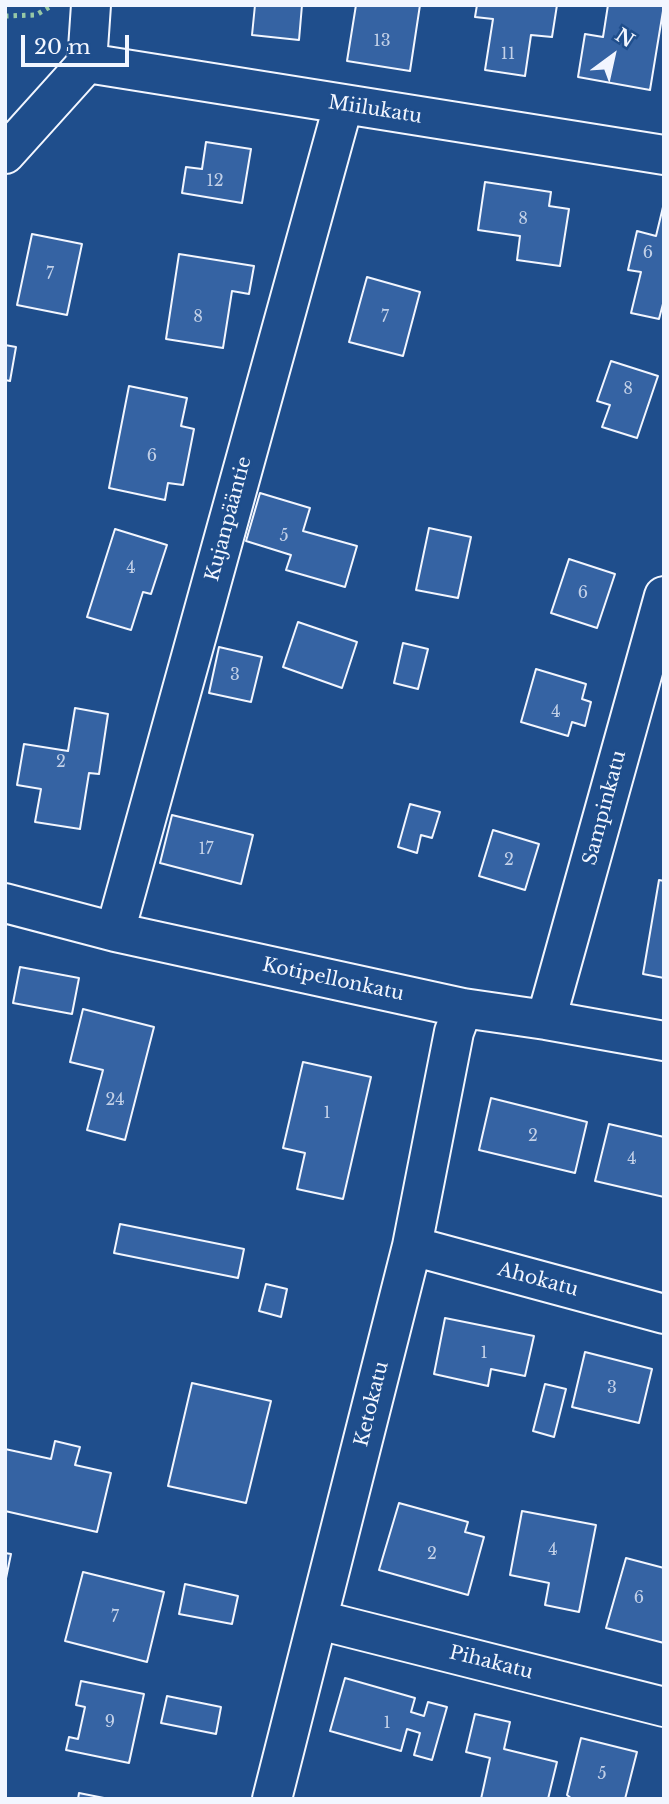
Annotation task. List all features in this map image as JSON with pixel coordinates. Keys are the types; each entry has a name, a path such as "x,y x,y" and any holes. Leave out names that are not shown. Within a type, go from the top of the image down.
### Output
{"street":[{"path":"5,154 87,63 91,5"},
{"name":"Miilukatu","path":"87,63 343,106 664,155"},
{"name":"Kujanpääntie","path":"115,932 343,106"},
{"name":"Sampinkatu","path":"546,1020 664,596"},
{"name":"Kotipellonkatu","path":"5,903 115,932 463,1008 664,1041"},
{"name":"Ketokatu","path":"272,1799 412,1246 454,1032 463,1008"},
{"name":"Ahokatu","path":"412,1246 664,1314"},
{"name":"Pihakatu","path":"319,1620 664,1707"}],"building":[{"path":"255,5 302,5 299,40 252,35"},
{"path":"356,5 420,5 410,71 347,61"},
{"path":"477,5 557,5 552,37 531,35 525,76 485,70 493,19 475,17"},
{"path":"608,5 664,5 650,90 578,77 585,34 603,37"},
{"path":"206,142 251,149 242,203 182,193 186,167 202,169"},
{"path":"485,182 551,192 549,206 569,209 560,266 517,260 520,236 478,230"},
{"path":"663,207 664,300 659,319 631,313 641,272 628,270 637,231 656,236"},
{"path":"32,234 82,244 67,315 17,305"},
{"path":"179,254 254,266 249,294 232,291 223,348 166,339"},
{"path":"367,277 420,292 403,356 349,342"},
{"path":"5,345 16,347 10,381 5,380"},
{"path":"611,361 658,376 637,438 602,427 610,405 597,401"},
{"path":"129,386 187,398 181,426 194,429 183,485 168,483 165,500 109,488"},
{"path":"260,493 310,508 303,531 357,546 345,587 286,570 291,555 246,541"},
{"path":"429,528 471,537 458,598 416,590"},
{"path":"115,529 167,545 151,594 143,592 131,630 87,617"},
{"path":"569,559 615,574 597,628 551,613"},
{"path":"298,622 357,642 342,688 283,667"},
{"path":"403,643 428,649 418,689 394,683"},
{"path":"219,647 262,657 251,702 209,693"},
{"path":"536,669 586,684 582,699 591,702 585,726 572,722 568,736 521,722"},
{"path":"75,708 108,714 99,774 89,773 80,829 35,822 41,789 17,785 24,744 68,751"},
{"path":"410,804 440,812 432,838 421,835 417,853 398,847"},
{"path":"172,815 253,835 241,884 160,863"},
{"path":"493,830 539,844 525,890 479,876"},
{"path":"659,880 664,881 664,978 643,974"},
{"path":"20,967 79,978 72,1014 13,1003"},
{"path":"83,1009 154,1027 125,1140 87,1130 103,1070 70,1062"},
{"path":"303,1062 371,1077 343,1199 297,1189 305,1153 283,1148"},
{"path":"491,1098 587,1122 575,1173 479,1150"},
{"path":"609,1124 664,1137 664,1197 595,1181"},
{"path":"120,1224 244,1249 238,1278 114,1253"},
{"path":"266,1284 287,1289 281,1317 259,1311"},
{"path":"445,1318 534,1336 525,1376 491,1369 488,1386 434,1374"},
{"path":"585,1352 652,1369 639,1423 572,1407"},
{"path":"192,1383 271,1401 246,1503 168,1486"},
{"path":"545,1384 566,1389 554,1437 533,1431"},
{"path":"55,1441 80,1447 75,1465 111,1473 97,1532 5,1511 5,1449 51,1459"},
{"path":"399,1503 468,1522 465,1532 484,1537 468,1595 379,1570"},
{"path":"522,1511 596,1525 579,1612 545,1605 549,1583 510,1575"},
{"path":"5,1553 11,1554 5,1583"},
{"path":"626,1558 664,1568 664,1643 606,1628"},
{"path":"83,1572 164,1592 147,1662 65,1641"},
{"path":"185,1584 238,1596 232,1624 179,1614"},
{"path":"345,1678 415,1698 411,1712 424,1716 428,1702 447,1707 432,1760 414,1755 420,1733 407,1729 401,1751 330,1731"},
{"path":"81,1681 144,1694 129,1763 66,1750 69,1737 78,1739 85,1707 76,1705"},
{"path":"167,1696 221,1707 216,1734 161,1723"},
{"path":"475,1714 510,1722 504,1749 557,1762 548,1799 481,1799 490,1758 466,1752"},
{"path":"581,1738 637,1752 625,1799 572,1799 567,1795"},
{"path":"79,1793 109,1799 78,1799"}],"hedge":[{"path":"5,16 36,15 53,5"}]}
